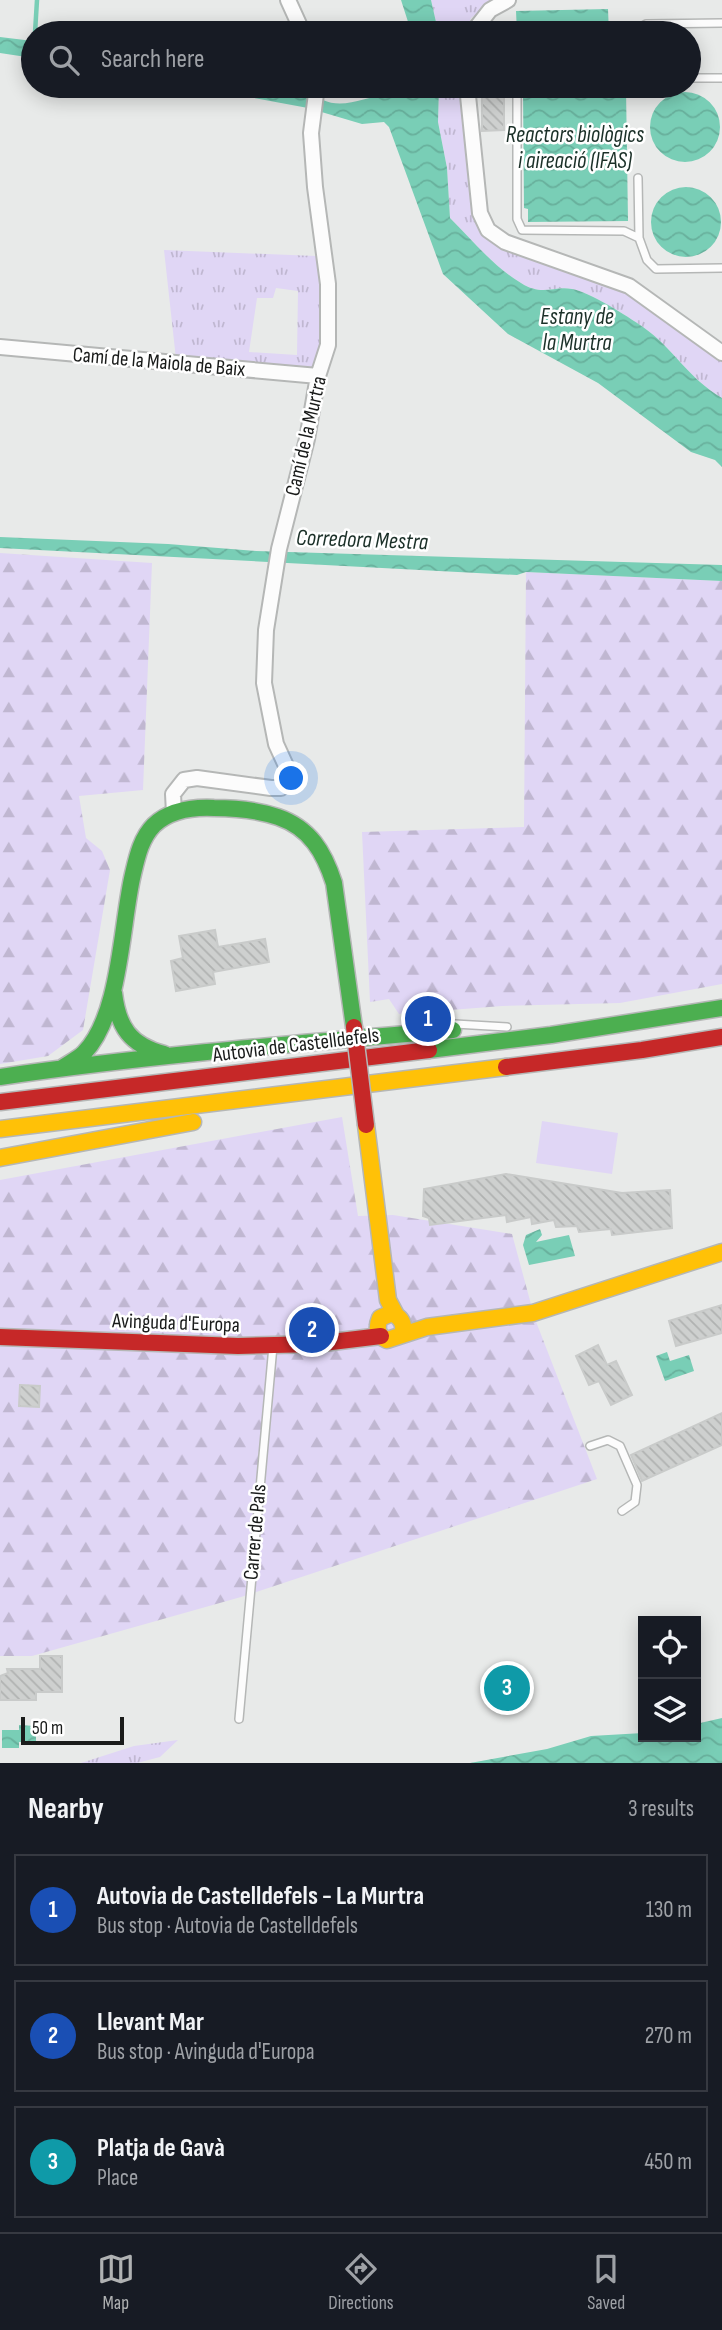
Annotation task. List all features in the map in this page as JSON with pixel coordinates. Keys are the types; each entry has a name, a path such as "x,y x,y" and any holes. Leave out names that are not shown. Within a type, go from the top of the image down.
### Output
{"main road":[{"path":"62,1068 87,1050 98,1032 113,986 133,873 139,852 149,831 157,822 174,813 193,809 255,810 279,815 311,835 323,851 337,890 387,1300 400,1323"},
{"path":"113,986 120,1025 132,1041 149,1050 179,1055"},
{"name":"Autovia de Castelldefels","path":"0,1102 525,1038 722,1007"},
{"path":"0,1077 179,1055 381,1036 675,1016"},
{"path":"0,1129 642,1051 722,1037"},
{"path":"0,1158 268,1108 345,1088"},
{"path":"379,1326 387,1314 400,1323 424,1328 531,1313 722,1252"},
{"path":"379,1326 387,1300"},
{"path":"379,1326 390,1340 400,1323"},
{"name":"Avinguda d'Europa","path":"0,1337 154,1345 273,1346 350,1340 379,1326"}],"street":[{"path":"288,0 298,21"},
{"path":"481,21 490,10 508,0"},
{"name":"Camí de la Murtra","path":"174,813 173,794 184,780 197,778 271,788 281,788 287,782 286,768 276,744 264,683 265,630 279,548 307,439 318,376 328,345 328,284 311,134 316,98"},
{"path":"468,98 480,213 488,230 505,242 629,286 722,354"},
{"name":"Camí de la Maiola de Baix","path":"0,347 318,376"}],"lane":[{"path":"701,23 722,23"},
{"path":"701,78 722,78"},
{"path":"517,98 517,219 522,230 624,231 639,238"},
{"path":"638,178 639,238 647,260 656,269 722,268"},
{"name":"Carrer de Pals","path":"239,1719 273,1346"},
{"path":"590,1446 608,1440 621,1446 637,1485 635,1502 622,1511"}],"green space":[{"path":"431,0 495,0 470,21 436,21"},
{"path":"439,98 466,98 482,230 503,249 625,288 722,360 722,398 700,382 653,335 608,305 580,291 529,287 511,277 492,261 450,218 447,168 438,122"},
{"path":"164,250 316,256 321,283 322,353 312,369 176,359","holes":["276,288 298,291 297,355 249,352 257,298 273,298"]},
{"path":"0,553 152,563 143,790 79,796 86,838 102,851 110,870 83,1030 48,1056 0,1064"},
{"path":"526,572 722,581 722,984 620,1003 502,1006 399,1014 389,999 370,1002 362,832 524,827"},
{"path":"342,1117 358,1216 393,1215 512,1234 535,1319 597,1479 241,1597 32,1656 0,1656 0,1180"},
{"path":"542,1121 618,1133 612,1174 536,1163"},
{"path":"178,1740 160,1757 137,1763 81,1763 134,1746"}],"water":[{"path":"401,0 431,0 436,21 408,21"},
{"path":"608,9 608,21 516,21 516,11"},
{"path":"0,37 21,40 21,56 0,53"},
{"path":"701,96 714,107 719,120 719,134 714,147 705,156 692,161 678,161 665,156 656,147 651,134 653,114 665,98"},
{"name":"Estany de la Murtra","path":"254,98 319,98 338,103 368,98 439,98 438,122 447,168 450,218 492,261 521,283 542,290 566,288 580,291 643,327 700,382 722,398 722,467 715,460 691,452 598,383 508,334 443,274 389,127 384,122 362,124 308,108"},
{"name":"Reactors biològics i aireació (IFAS)","path":"523,98 626,98 628,221 528,222 528,209 524,208"},
{"path":"686,187 711,197 721,222 711,247 686,257 661,247 651,222 661,197"},
{"path":"0,537 168,544 256,551 722,565 722,581 526,572 517,575 0,548"},
{"path":"540,1229 542,1235 536,1242 569,1235 575,1256 529,1265 523,1245 526,1235"},
{"path":"667,1352 670,1361 689,1355 694,1371 665,1381 656,1356"},
{"path":"722,1718 722,1763 470,1763 547,1749 591,1736 638,1733 638,1742 701,1742 701,1723"},
{"path":"19,1725 36,1726 36,1742 19,1742 19,1748 2,1748 2,1730 19,1730"}],"building":[{"path":"482,98 504,98 504,130 482,131"},
{"path":"215,930 218,947 265,939 269,962 213,972 215,984 176,991 171,961 183,958 179,936"},
{"path":"506,1174 622,1193 670,1190 672,1228 612,1235 611,1229 579,1232 577,1226 556,1227 554,1220 532,1224 531,1217 507,1222 506,1215 430,1225 429,1218 423,1216 424,1189"},
{"path":"722,1305 722,1333 676,1346 669,1321"},
{"path":"598,1345 607,1365 616,1361 632,1395 611,1405 599,1381 589,1385 576,1356"},
{"path":"20,1385 40,1386 39,1407 19,1406"},
{"path":"722,1413 722,1445 642,1481 631,1455"},
{"path":"40,1656 62,1656 62,1692 36,1692 36,1700 0,1700 0,1676 8,1673 7,1669 40,1669"}],"waterway":[{"path":"36,21 37,0"}],"traffic: fast":[{"path":"62,1068 84,1053 106,1016 118,968 133,874 143,842 160,820 190,809 230,808 270,815 299,828 314,842 326,861 334,883 354,1027"},
{"path":"114,993 119,1016 128,1033 142,1045 164,1054"},
{"path":"429,1050 551,1035 722,1008"},
{"path":"0,1077 169,1056 453,1030"}],"traffic: slow":[{"path":"0,1129 506,1067"},
{"path":"0,1158 193,1122"},
{"path":"366,1125 388,1300 396,1315"},
{"path":"402,1335 402,1322 398,1317 392,1313 380,1318 378,1331 387,1340 427,1327 533,1313 722,1252"}],"traffic: jam":[{"path":"354,1027 366,1125"},
{"path":"506,1067 722,1037"},
{"path":"0,1102 429,1050"},
{"path":"0,1337 238,1346 315,1344 381,1336"}],"place":[{"name":"Autovia de Castelldefels - La Murtra","path":"428,1019"},
{"name":"Llevant Mar","path":"312,1330"},
{"name":"Platja de Gavà","path":"507,1688"}],"water label":[{"name":"Corredora Mestra","path":"362,540"}]}
